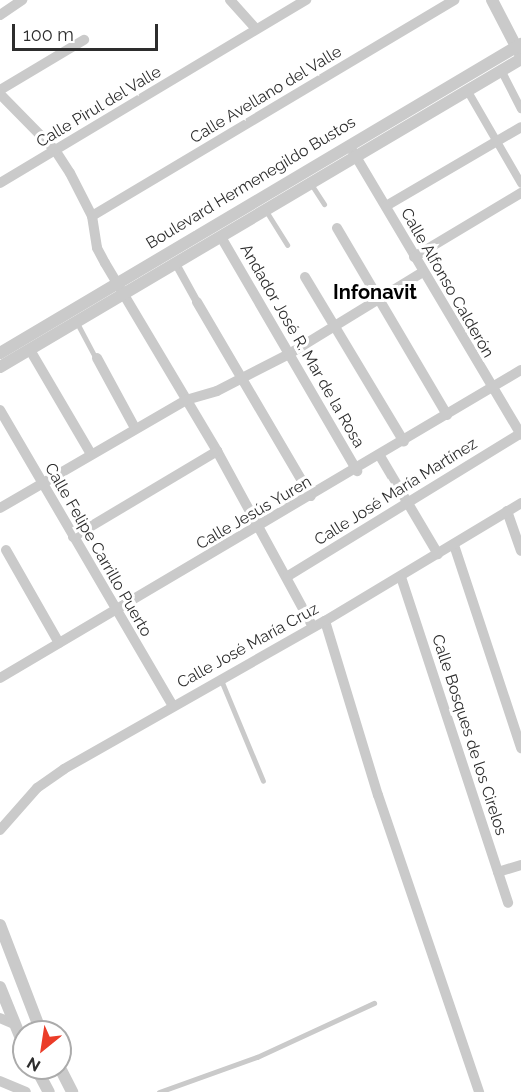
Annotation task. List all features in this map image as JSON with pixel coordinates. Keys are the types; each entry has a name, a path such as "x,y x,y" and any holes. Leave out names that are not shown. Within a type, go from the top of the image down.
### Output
{"street":[{"path":"0,15 22,0"},
{"path":"230,0 256,29"},
{"name":"Calle Pirul del Valle","path":"0,183 306,0"},
{"name":"Calle Avellano del Valle","path":"92,216 455,0"},
{"path":"492,0 520,51"},
{"path":"84,40 0,92 55,150 92,216 97,248 217,451 288,576 313,627"},
{"name":"Boulevard Hermenegildo Bustos","path":"0,368 125,296 501,70 520,51"},
{"name":"Boulevard Hermenegildo Bustos","path":"0,353 350,144 520,51"},
{"path":"501,70 521,109"},
{"path":"466,90 521,183"},
{"path":"386,206 521,127"},
{"name":"Calle Alfonso Calderón","path":"350,144 491,388 521,434"},
{"path":"414,257 521,193"},
{"path":"230,216 237,228"},
{"path":"337,228 447,415"},
{"name":"Andador José R. Mar de la Rosa","path":"221,237 357,471"},
{"path":"176,264 311,496"},
{"path":"0,508 186,400 243,377 289,354 423,272"},
{"path":"305,278 404,442"},
{"path":"30,350 91,454"},
{"path":"97,358 135,428"},
{"name":"Calle Jesús Yuren","path":"0,678 259,525 357,471 521,370"},
{"name":"Calle Felipe Carrillo Puerto","path":"0,410 172,704"},
{"name":"Calle José María Martínez","path":"288,576 521,434"},
{"path":"73,537 217,451"},
{"path":"380,456 438,554"},
{"name":"Calle José María Cruz","path":"0,830 50,777 172,704 325,621 454,545 521,502"},
{"path":"507,511 521,551"},
{"path":"454,545 521,748"},
{"path":"6,550 59,644"},
{"name":"Calle Bosques de los Cirelos","path":"400,577 508,903"},
{"path":"325,621 378,795 476,1091"},
{"path":"498,872 521,865"},
{"path":"0,925 36,1020"},
{"path":"0,987 6,1020"},
{"path":"0,1081 26,1092"}],"lane":[{"path":"311,184 324,204"},
{"path":"266,211 287,245"},
{"path":"77,323 97,358"},
{"path":"219,678 264,781"},
{"path":"159,1092 257,1057 374,1003"}],"district":[{"name":"Infonavit","path":"375,292"}]}
